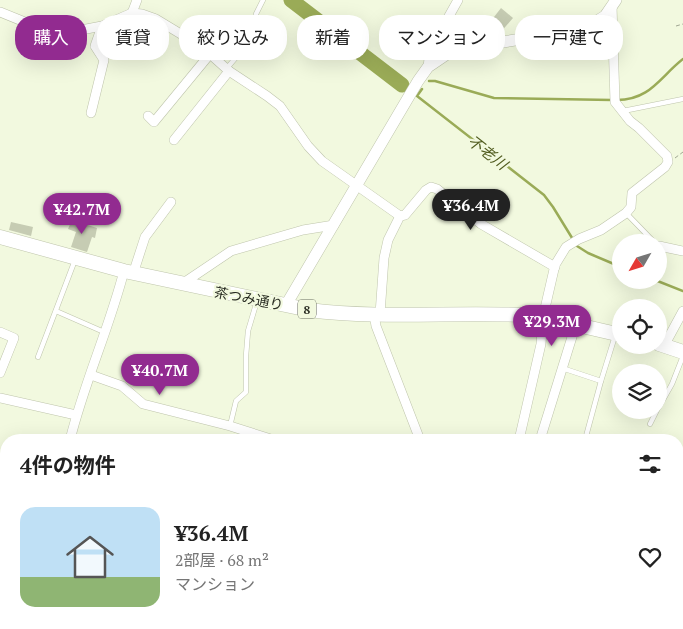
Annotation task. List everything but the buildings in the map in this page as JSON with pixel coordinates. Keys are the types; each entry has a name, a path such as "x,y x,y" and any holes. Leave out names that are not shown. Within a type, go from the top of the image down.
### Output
{"main road":[{"name":"茶つみ通り","path":"0,237 128,272 257,300 328,312 502,314 543,317 612,332"},
{"path":"667,347 683,354"}],"street":[{"path":"132,13 137,0"},
{"path":"428,67 430,50 458,0"},
{"path":"286,305 428,67 453,50 584,29 605,16 614,3"},
{"path":"520,434 541,344 543,317 555,267 566,247 579,239 601,230 626,213 631,207 632,193 668,162 667,156 622,111 615,100 614,3"},
{"path":"0,12 42,29 81,30 97,27"},
{"path":"127,15 132,13 142,14 156,19 179,34"},
{"path":"91,113 104,60"},
{"path":"148,116 154,122 205,60"},
{"path":"217,60 280,106 314,154 356,187 400,216"},
{"path":"174,140 228,70"},
{"path":"418,434 376,326 384,258 388,240 400,216 405,215 428,188 434,187 481,224 555,267"},
{"path":"71,434 76,415 118,293 145,237 171,202"},
{"path":"182,284 231,251 302,230 334,225"},
{"path":"668,248 683,252"},
{"path":"667,337 683,311"},
{"path":"542,434 576,324"},
{"path":"0,332 14,338 1,370"},
{"path":"91,374 122,386 143,404 255,434"},
{"path":"0,398 76,415"}],"lane":[{"path":"228,70 253,29 256,14 263,0"},
{"path":"622,111 683,99"},
{"path":"626,213 646,234"},
{"path":"38,357 76,259"},
{"path":"230,426 236,401 246,392 248,331 257,300"},
{"path":"56,312 104,332"},
{"path":"586,434 600,380 612,351"},
{"path":"667,393 683,354"},
{"path":"562,368 600,380"},
{"path":"650,424 652,419"}],"path":[{"path":"676,26 683,24"}],"waterway":[{"name":"不老川","path":"291,0 402,85"},
{"path":"617,100 628,99 646,92 683,59"},
{"path":"429,81 435,81 494,98 612,100"},
{"name":"不老川","path":"422,89 417,96 544,195 577,246 612,263"},
{"name":"不老川","path":"668,285 683,291"}]}
